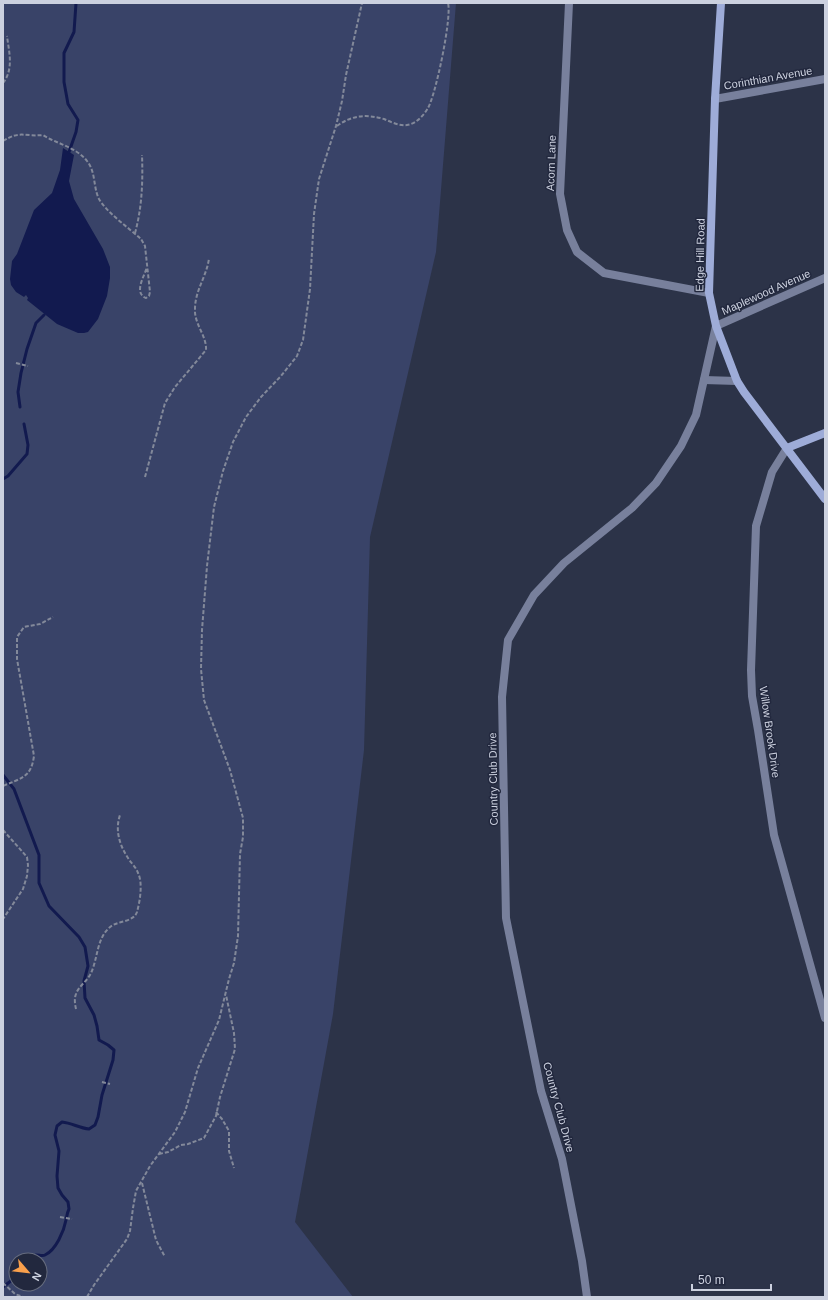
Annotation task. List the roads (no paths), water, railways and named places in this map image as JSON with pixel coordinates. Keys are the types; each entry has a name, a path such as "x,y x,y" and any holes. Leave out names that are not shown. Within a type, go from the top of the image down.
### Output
{"main road":[{"name":"Edge Hill Road","path":"721,3 715,99 709,293 716,326 737,380 744,392 825,498"},
{"path":"787,448 825,432"}],"street":[{"name":"Acorn Lane","path":"568,3 560,194 567,230 577,252 604,273 709,293"},
{"name":"Corinthian Avenue","path":"715,99 825,79"},
{"name":"Maplewood Avenue","path":"716,326 825,278"},
{"name":"Country Club Drive","path":"587,1297 582,1261 562,1159 541,1091 506,918 502,697 508,640 534,595 564,563 632,508 656,483 681,446 696,415 716,326"},
{"path":"704,380 737,380"},
{"name":"Willow Brook Drive","path":"787,448 772,472 756,526 751,670 752,696 774,835 825,1018"}],"waterway":[{"path":"69,152 76,132 78,120 68,104 64,82 64,53 74,32 76,3"},
{"path":"20,407 18,392 27,349 36,323 44,315"},
{"path":"3,479 8,476 27,454 28,445 24,424"},
{"path":"3,775 14,789 39,855 39,883 49,906 79,937 85,947 88,966 84,981 85,998 94,1015 99,1040 114,1050 113,1060 102,1095 95,1125 89,1129 62,1122 57,1126 55,1135 59,1151 57,1176 58,1188 68,1202 69,1209 59,1240 48,1253"},
{"path":"3,1287 8,1283"}]}
